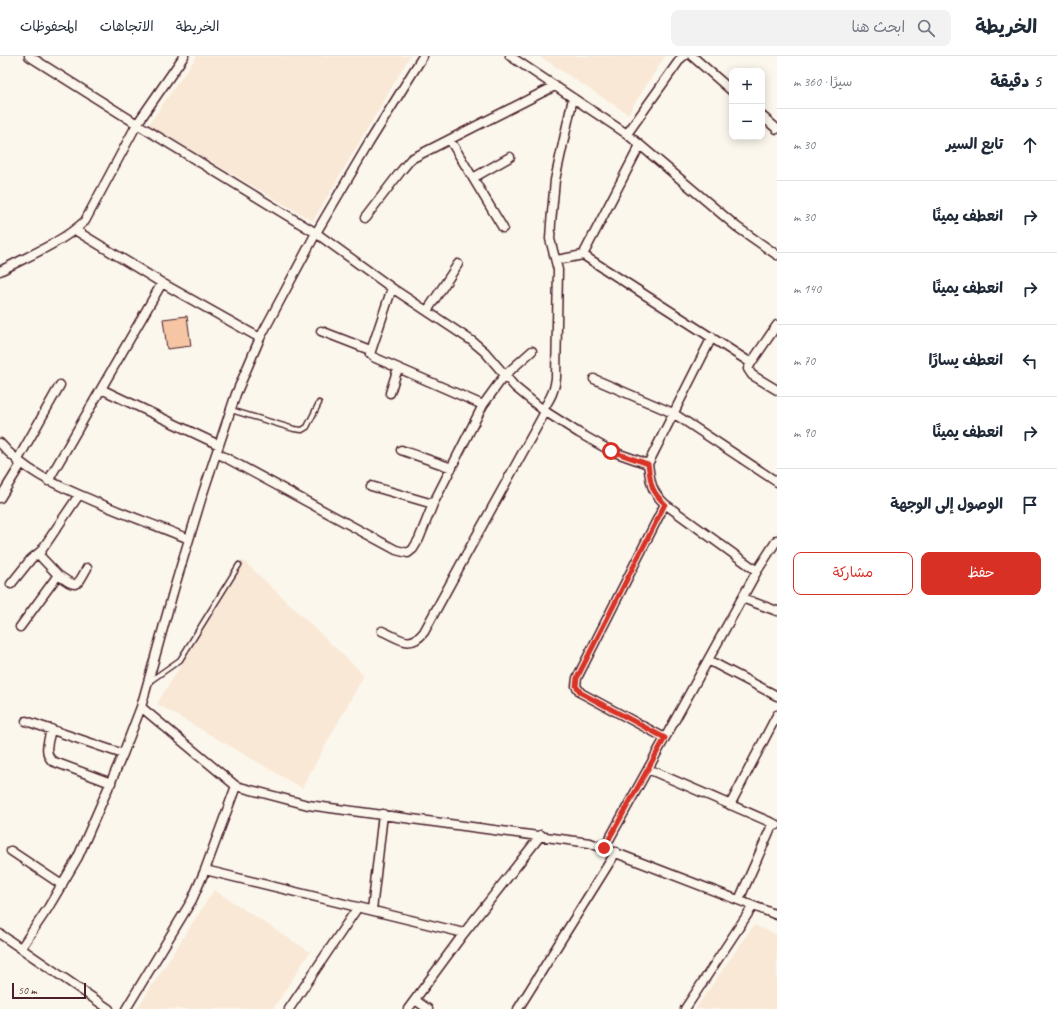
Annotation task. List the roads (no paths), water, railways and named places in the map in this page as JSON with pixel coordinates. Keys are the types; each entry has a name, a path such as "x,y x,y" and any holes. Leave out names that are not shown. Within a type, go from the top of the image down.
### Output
{"street":[{"path":"29,56 316,233 392,288 472,341 485,352 515,387 544,411 611,451 648,464"},
{"path":"0,271 75,230 85,221 137,124 184,56"},
{"path":"21,948 48,908 78,857 123,754 141,707 189,539 236,394 260,338 316,233 369,143 423,56"},
{"path":"510,56 626,134 737,227 777,255"},
{"path":"626,134 681,58 684,56"},
{"path":"692,56 729,87"},
{"path":"365,218 411,159 555,86"},
{"path":"382,631 405,641 412,642 419,639 552,396 556,378 558,270 557,260 550,239 555,180 573,98"},
{"path":"765,119 777,129"},
{"path":"450,140 503,228"},
{"path":"583,255 640,145"},
{"path":"473,178 510,157"},
{"path":"75,230 162,283 260,338"},
{"path":"557,260 583,255 752,363"},
{"path":"427,311 458,264"},
{"path":"48,481 162,283"},
{"path":"392,288 370,350 370,354 373,357 483,405"},
{"path":"777,325 748,369 752,375 777,390"},
{"path":"321,331 370,350"},
{"path":"712,337 648,464 652,488 656,495 665,504 757,571"},
{"path":"101,389 218,449 396,550 408,553 413,549 419,539 433,504 483,405 504,376 532,351"},
{"path":"390,393 398,368"},
{"path":"594,379 673,413 777,482"},
{"path":"0,498 60,385"},
{"path":"0,443 19,462 48,481 116,511 189,539"},
{"path":"401,450 452,468"},
{"path":"371,486 433,504"},
{"path":"11,584 38,554 79,495"},
{"path":"665,504 577,678 576,686 581,693 665,738"},
{"path":"604,848 757,571 777,540"},
{"path":"38,554 58,574 72,584 79,583 87,568"},
{"path":"20,626 58,574"},
{"path":"742,598 777,611"},
{"path":"708,660 777,696"},
{"path":"141,707 236,786 308,805 578,840 616,852 777,915"},
{"path":"730,805 775,726 777,715"},
{"path":"26,721 123,754"},
{"path":"51,729 47,751 48,756 52,761 111,783"},
{"path":"648,769 775,824 739,900"},
{"path":"126,1009 192,900 205,870 236,786"},
{"path":"372,910 383,814"},
{"path":"408,1009 464,932 541,835"},
{"path":"11,851 62,885"},
{"path":"518,1009 616,852"},
{"path":"205,870 464,932"},
{"path":"685,1009 753,906"},
{"path":"289,1009 358,907"},
{"path":"1,935 109,1009"},
{"path":"415,1000 428,1009"}],"lane":[{"path":"231,410 294,429 302,430 307,427 319,403"},
{"path":"148,682 180,660 239,565"}]}
